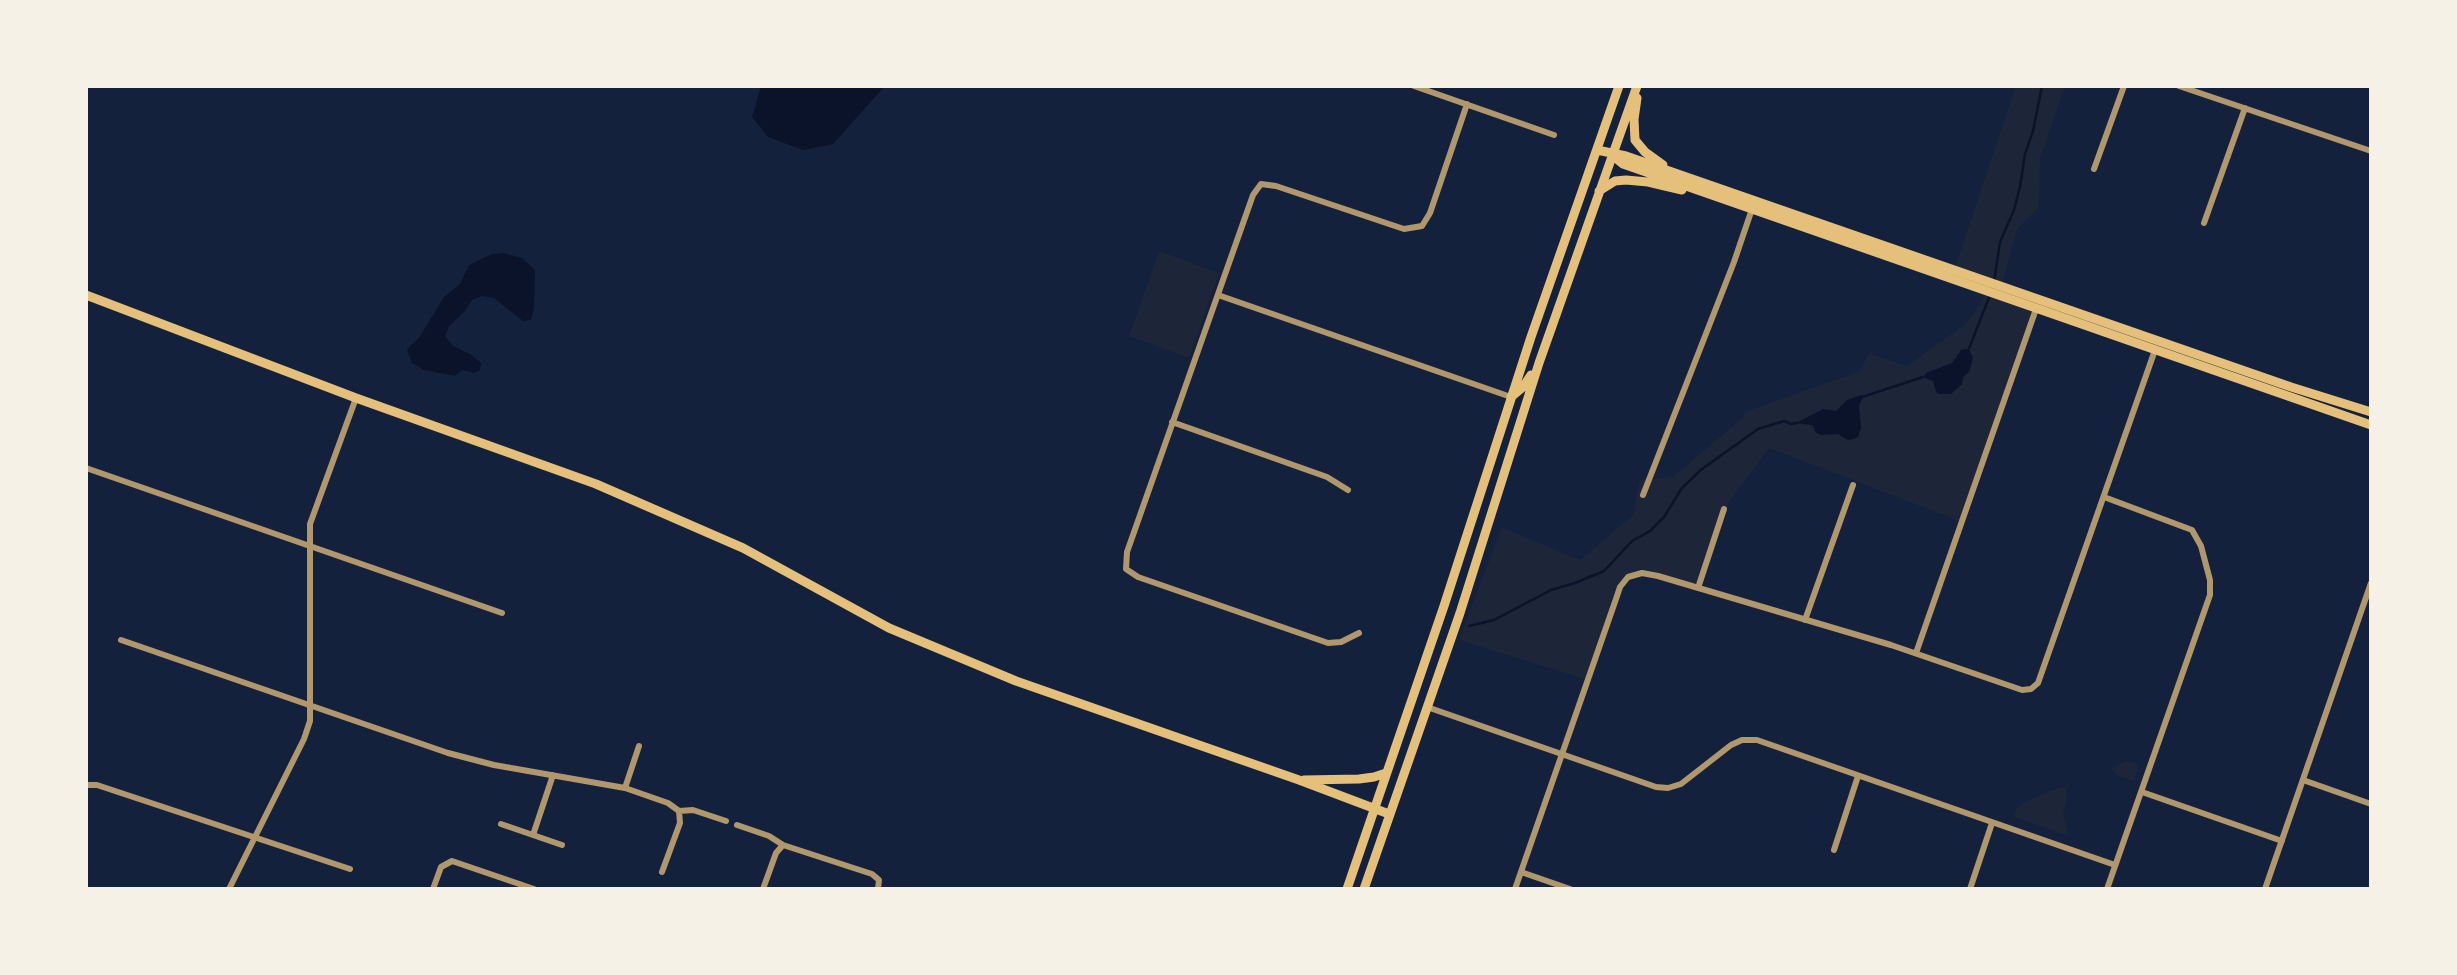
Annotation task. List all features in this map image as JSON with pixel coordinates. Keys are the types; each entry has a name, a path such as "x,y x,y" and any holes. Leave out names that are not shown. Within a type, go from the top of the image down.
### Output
{"main road":[{"path":"1347,889 1468,533 1511,397 1619,86"},
{"path":"1364,889 1460,613 1538,363 1637,86"},
{"path":"1637,86 1635,140 1644,152 1674,173"},
{"path":"1597,150 1626,156 1674,173 1754,205 2156,345 2371,425"},
{"path":"1612,155 1623,164 1721,198"},
{"path":"1600,191 1615,181 1626,180 1648,182 1754,205"},
{"path":"86,295 356,398 608,489 743,548 889,628 1016,681 1390,814"},
{"path":"2156,345 2371,412"},
{"path":"1511,397 1523,387 1538,363"},
{"path":"1511,397 1519,425"},
{"path":"1299,780 1359,779 1386,772"}],"street":[{"path":"1414,86 1554,135"},
{"path":"2094,169 2124,86"},
{"path":"2179,86 2371,151"},
{"path":"1359,633 1341,642 1328,643 1138,577 1126,569 1127,552 1253,195 1261,184 1276,186 1404,229 1422,226 1430,213 1467,104"},
{"path":"2204,223 2245,108"},
{"path":"1643,495 1754,205"},
{"path":"1218,295 1511,397"},
{"path":"1916,653 2038,304"},
{"path":"1516,889 1620,587 1628,577 1642,573 1698,587 1916,653 2022,690 2031,689 2038,684 2156,345"},
{"path":"229,889 304,739 310,721 310,524 356,398"},
{"path":"1172,422 1327,477 1348,490"},
{"path":"86,468 502,613"},
{"path":"1805,620 1853,485"},
{"path":"2104,497 2192,530 2201,546 2210,580 2206,610 2107,889"},
{"path":"1698,587 1724,509"},
{"path":"2265,889 2371,583"},
{"path":"121,640 448,753 494,765 625,788 668,803 679,811 694,810 726,821"},
{"path":"1427,707 1656,787 1668,788 1681,784 1731,745 1742,740 1757,740 2115,866"},
{"path":"625,788 639,746"},
{"path":"533,835 553,775"},
{"path":"1834,850 1858,776"},
{"path":"2303,780 2371,804"},
{"path":"86,785 97,785 350,869"},
{"path":"2142,792 2282,841"},
{"path":"662,872 680,823 679,811"},
{"path":"1970,889 1992,823"},
{"path":"501,824 562,845"},
{"path":"737,825 769,836 783,845 872,874 879,880 878,889"},
{"path":"764,889 776,853 783,845"},
{"path":"433,889 441,867 452,861 534,889"},
{"path":"1521,872 1570,889"}],"shaded area":[{"path":"761,86 885,86 833,144 803,150 768,137 752,117"},
{"path":"2016,86 2065,86 2040,159 2039,207 2017,229 2002,286 1954,270"},
{"path":"1159,251 1219,273 1189,358 1129,336"},
{"path":"504,253 522,258 535,270 534,309 531,320 523,321 494,298 482,296 472,300 449,326 445,336 453,346 481,363 480,370 474,373 462,370 455,376 424,370 412,363 407,349 419,338 444,297 460,284 469,265 492,254"},
{"path":"1987,292 2036,309 1962,522 1769,448 1724,509 1698,588 1642,573 1628,577 1620,587 1588,680 1459,640 1502,527 1580,560 1633,515 1640,480 1673,477 1743,417 1745,412 1860,371 1869,353 1907,366 1967,323"},
{"path":"1961,350 1970,351 1973,358 1969,372 1963,377 1962,384 1951,394 1939,394 1933,381 1923,377 1926,373 1952,363"},
{"path":"1864,396 1859,405 1861,428 1858,437 1854,439 1848,440 1838,434 1821,435 1816,433 1812,425 1796,423 1823,409 1836,411 1847,400"},
{"path":"2126,761 2139,764 2134,781 2119,776 2110,769"},
{"path":"2066,787 2063,813 2069,836 2014,817 2016,809 2026,801"}],"waterway":[{"path":"1994,282 2000,242 2014,210 2042,86"},
{"path":"1968,351 1990,295"},
{"path":"1862,397 1923,377"},
{"path":"1469,626 1494,620 1551,590 1604,571 1632,541 1650,531 1664,517 1682,488 1702,469 1758,429 1784,421 1797,423"}]}
